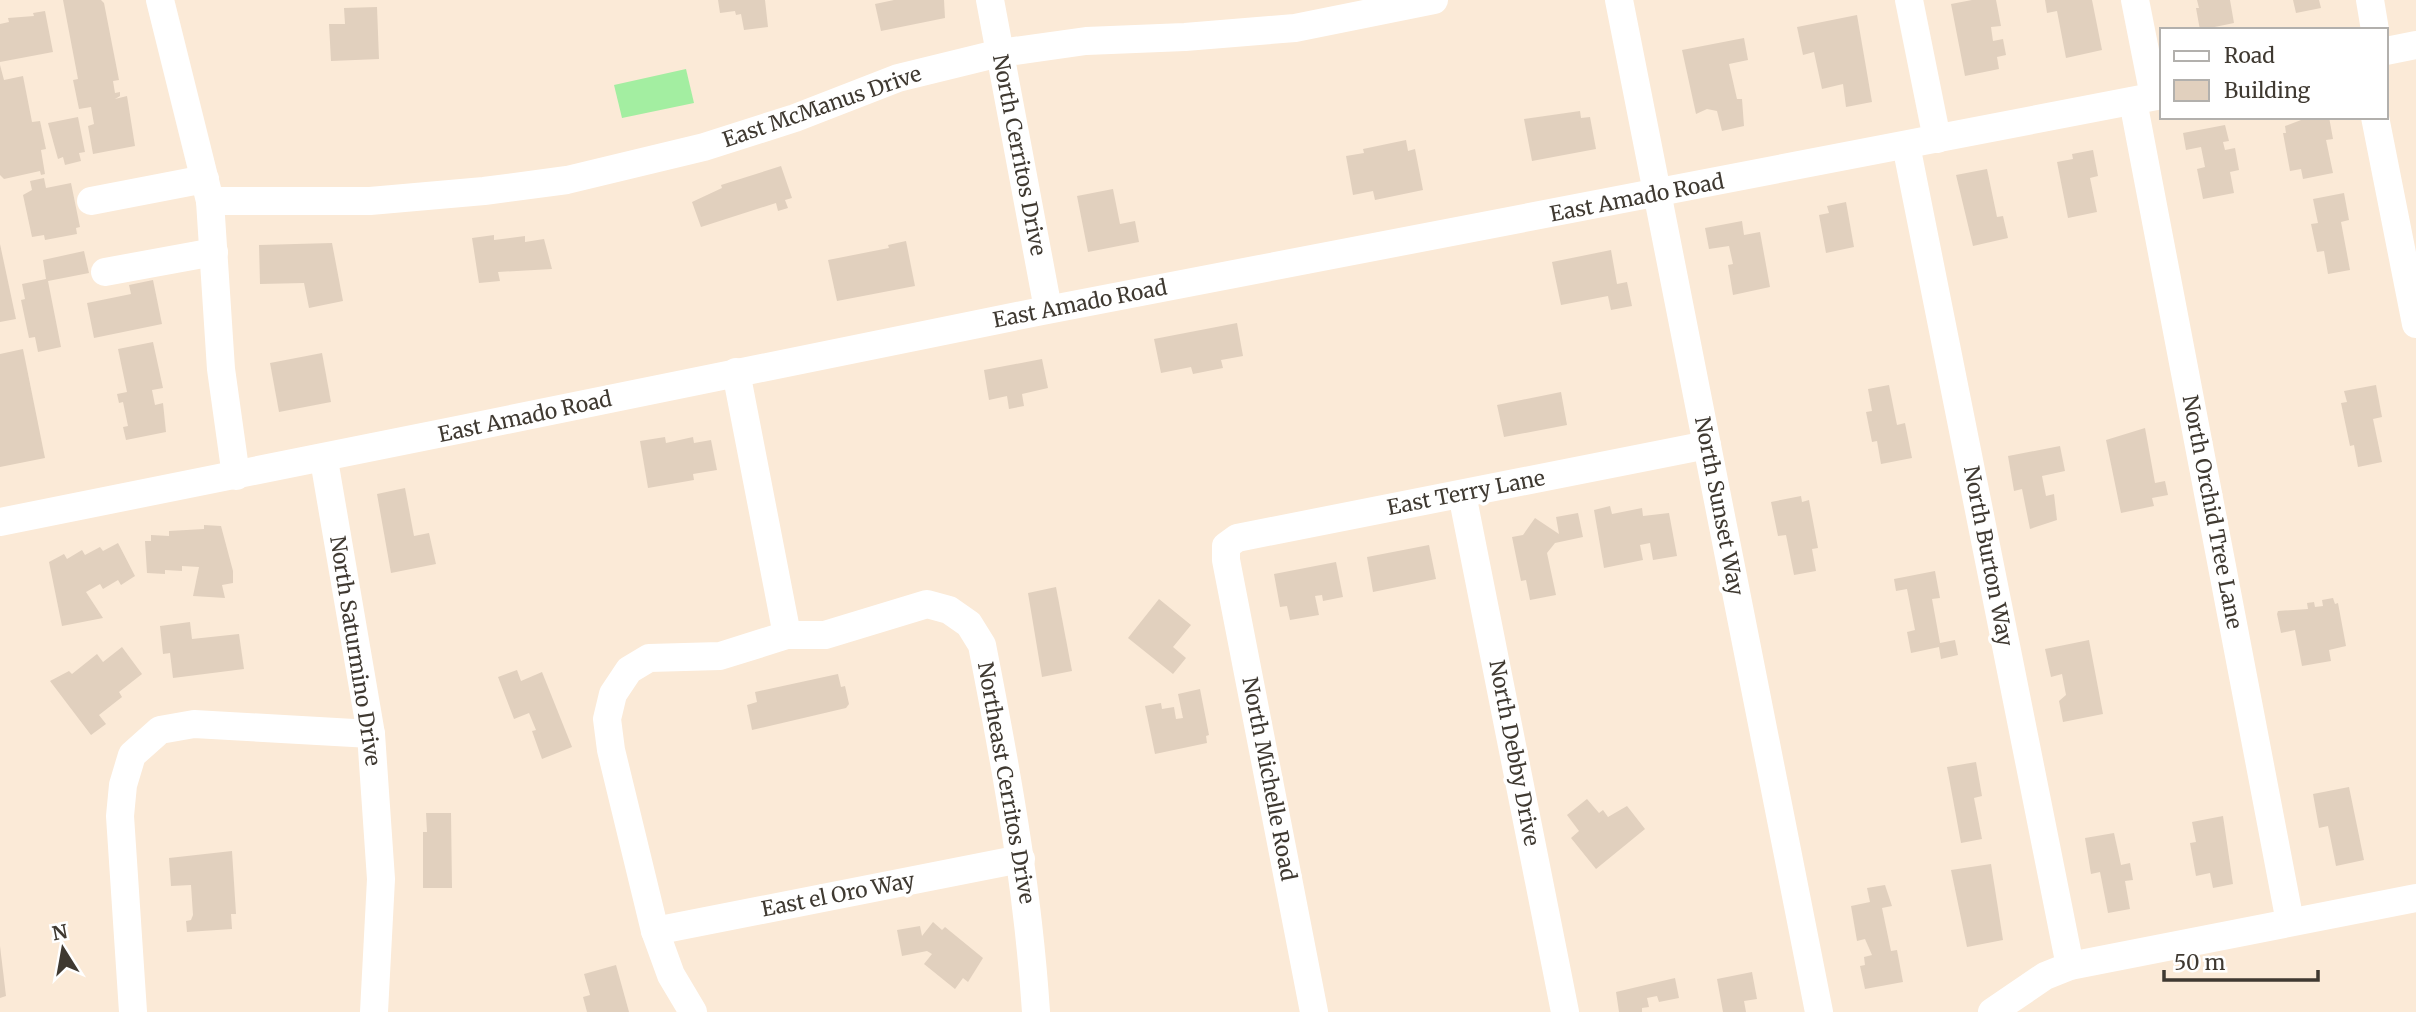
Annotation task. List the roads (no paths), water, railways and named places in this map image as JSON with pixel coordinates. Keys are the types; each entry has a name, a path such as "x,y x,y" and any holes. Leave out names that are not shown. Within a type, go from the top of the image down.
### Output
{"street":[{"path":"160,0 208,190 221,369 236,476"},
{"name":"North Cerritos Drive","path":"990,0 1048,309"},
{"name":"East McManus Drive","path":"91,201 208,190 370,201 484,191 567,180 704,147 795,118 898,78 1000,53 1086,41 1185,37 1295,28 1434,0"},
{"name":"North Sunset Way","path":"1619,0 1819,1012"},
{"path":"1909,0 1937,139"},
{"name":"North Orchid Tree Lane","path":"2136,0 2150,97 2290,922"},
{"path":"2370,0 2375,28"},
{"path":"2388,51 2416,45"},
{"name":"East Amado Road","path":"0,522 324,460 1048,309 1658,195 2150,97"},
{"path":"2375,119 2416,324"},
{"name":"North Burton Way","path":"1906,145 2070,966"},
{"path":"105,272 214,252"},
{"path":"736,373 787,635"},
{"name":"East Terry Lane","path":"1226,546 1237,538 1707,445"},
{"name":"North Saturmino Drive","path":"324,460 371,734 381,879 374,1012"},
{"name":"North Debby Drive","path":"1462,494 1565,1012"},
{"name":"North Michelle Road","path":"1226,546 1314,1012"},
{"name":"Northeast Cerritos Drive","path":"693,1012 671,975 654,931 611,750 607,719 613,694 629,670 649,658 720,656 787,635 825,635 927,604 949,610 969,624 982,645 1021,859 1036,1012"},
{"path":"133,1012 120,816 122,785 132,755 160,730 194,724 371,734"},
{"name":"East el Oro Way","path":"654,931 1021,859"},
{"path":"1992,1012 2045,976 2070,966 2416,898"}]}
